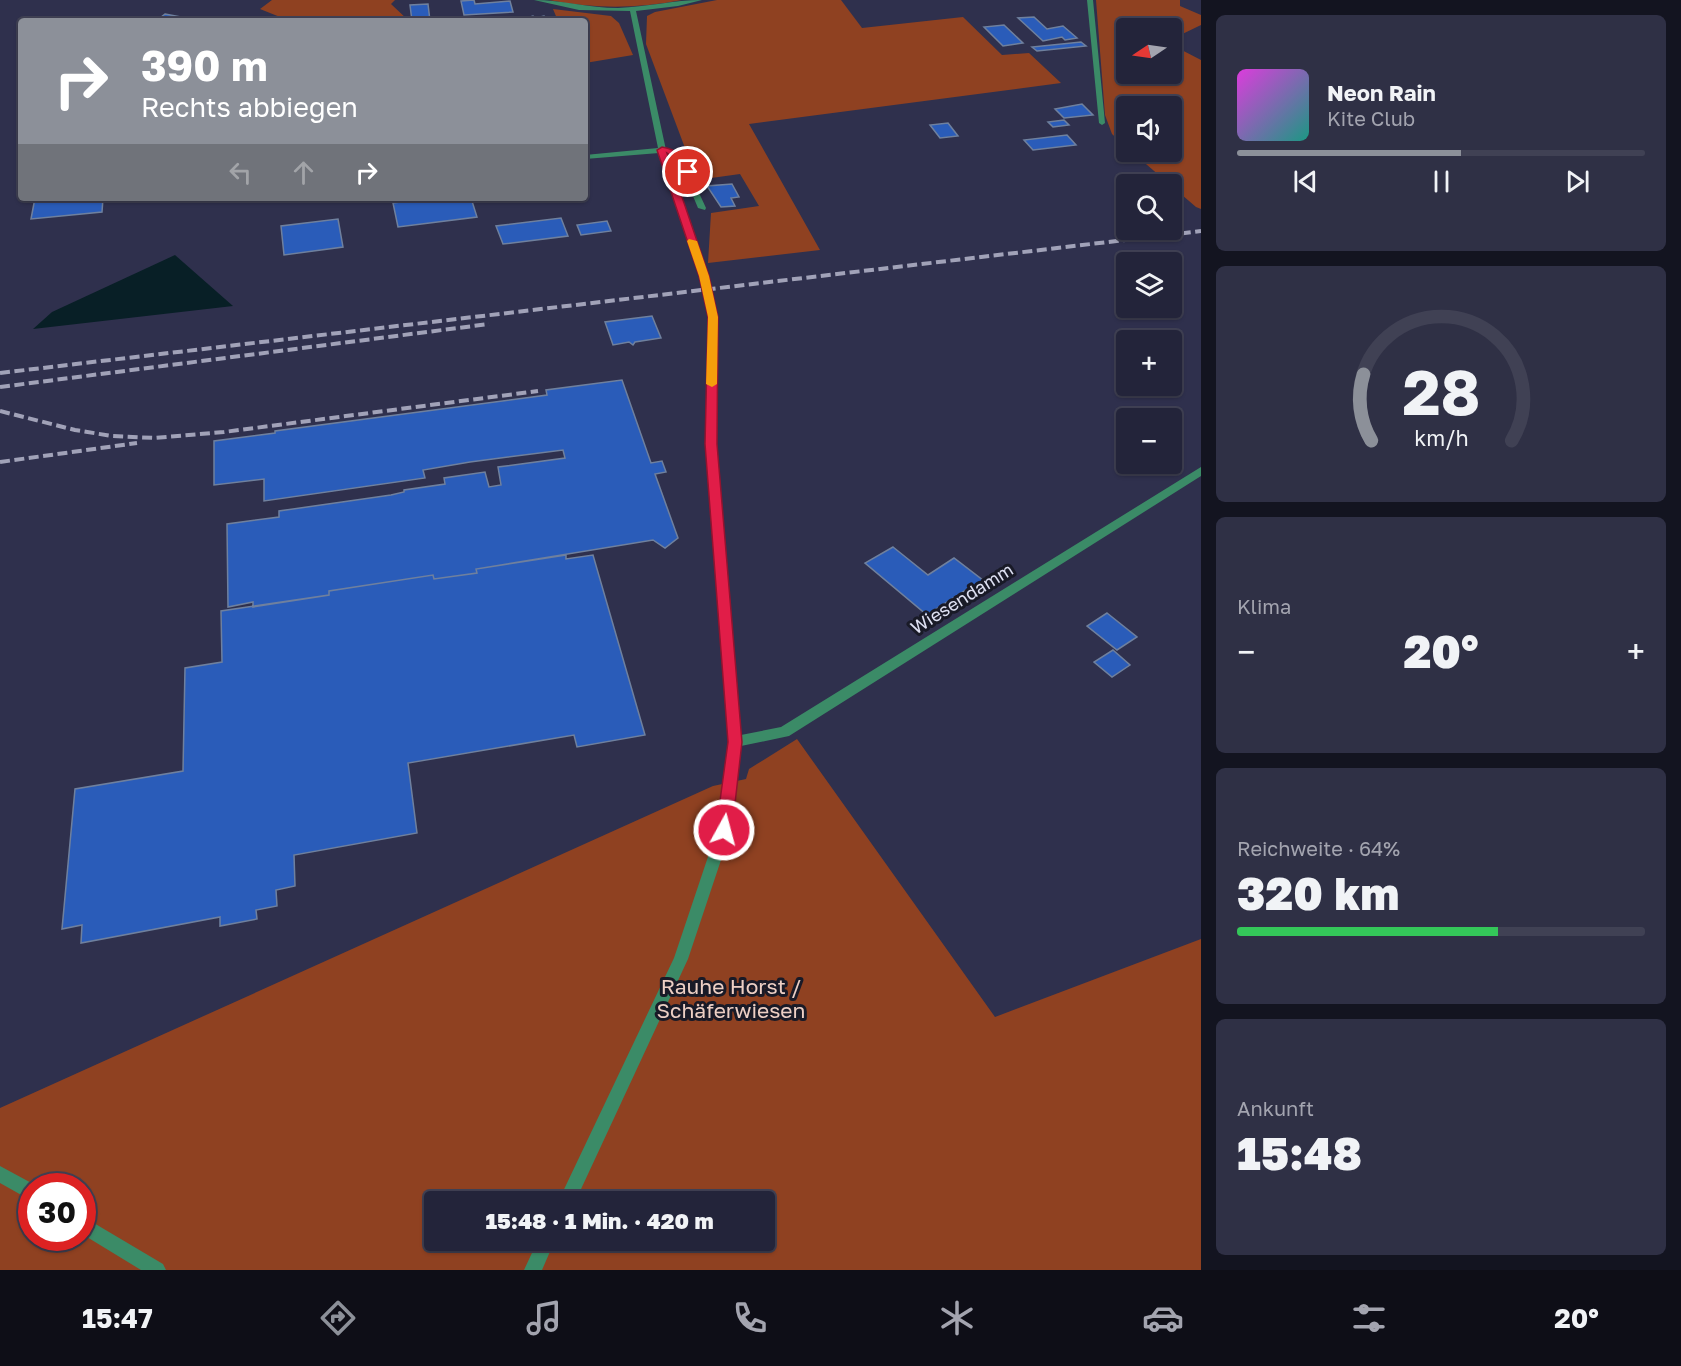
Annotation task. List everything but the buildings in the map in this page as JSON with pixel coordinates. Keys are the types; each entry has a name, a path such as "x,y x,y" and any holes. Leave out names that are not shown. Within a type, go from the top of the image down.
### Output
{"street":[{"path":"537,0 569,8 606,12 633,11 699,0"},
{"path":"571,1191 681,959 724,830 735,742 711,444 713,317 704,276 662,150 633,11"},
{"path":"588,157 662,150"},
{"name":"Wiesendamm","path":"735,742 784,732 1201,471"},
{"path":"0,1174 18,1185"},
{"path":"96,1233 157,1270"},
{"path":"533,1270 542,1251"}],"lane":[{"path":"1090,0 1102,123"},
{"path":"662,150 680,157 702,208"}],"green space":[{"path":"272,0 395,0 391,4 406,18 282,18 260,9"},
{"path":"549,0 682,0 615,7"},
{"path":"717,0 841,0 862,28 963,17 1002,55 1029,53 1061,83 749,124 820,250 708,263 711,213 759,206 740,174 697,180 646,44 647,16 655,12"},
{"path":"1096,0 1180,0 1180,6 1201,15 1201,25 1182,34 1182,18 1116,18 1116,84 1182,84 1182,50 1201,60 1201,209 1182,195 1182,174 1158,174 1144,162 1182,162 1182,96 1116,96 1116,138 1112,134 1105,115"},
{"path":"553,9 611,16 619,23 633,55 588,62 588,18 557,18"},
{"name":"Rauhe Horst / Schäferwiesen","path":"797,739 995,1017 1201,939 1201,1270 0,1270 0,1108 713,786 746,779 749,769"}],"water":[{"path":"175,255 233,306 33,329 52,312"}],"railway":[{"path":"0,373 1201,231"},
{"path":"0,387 489,324"},
{"path":"0,411 75,430 112,436 155,438 224,432 538,391"},
{"path":"0,462 137,443"}],"slow traffic":[{"path":"692,241 708,289 713,317 712,384"}],"route":[{"path":"688,172 680,157 662,150 708,289 713,317 711,444 735,742 724,830"}]}
